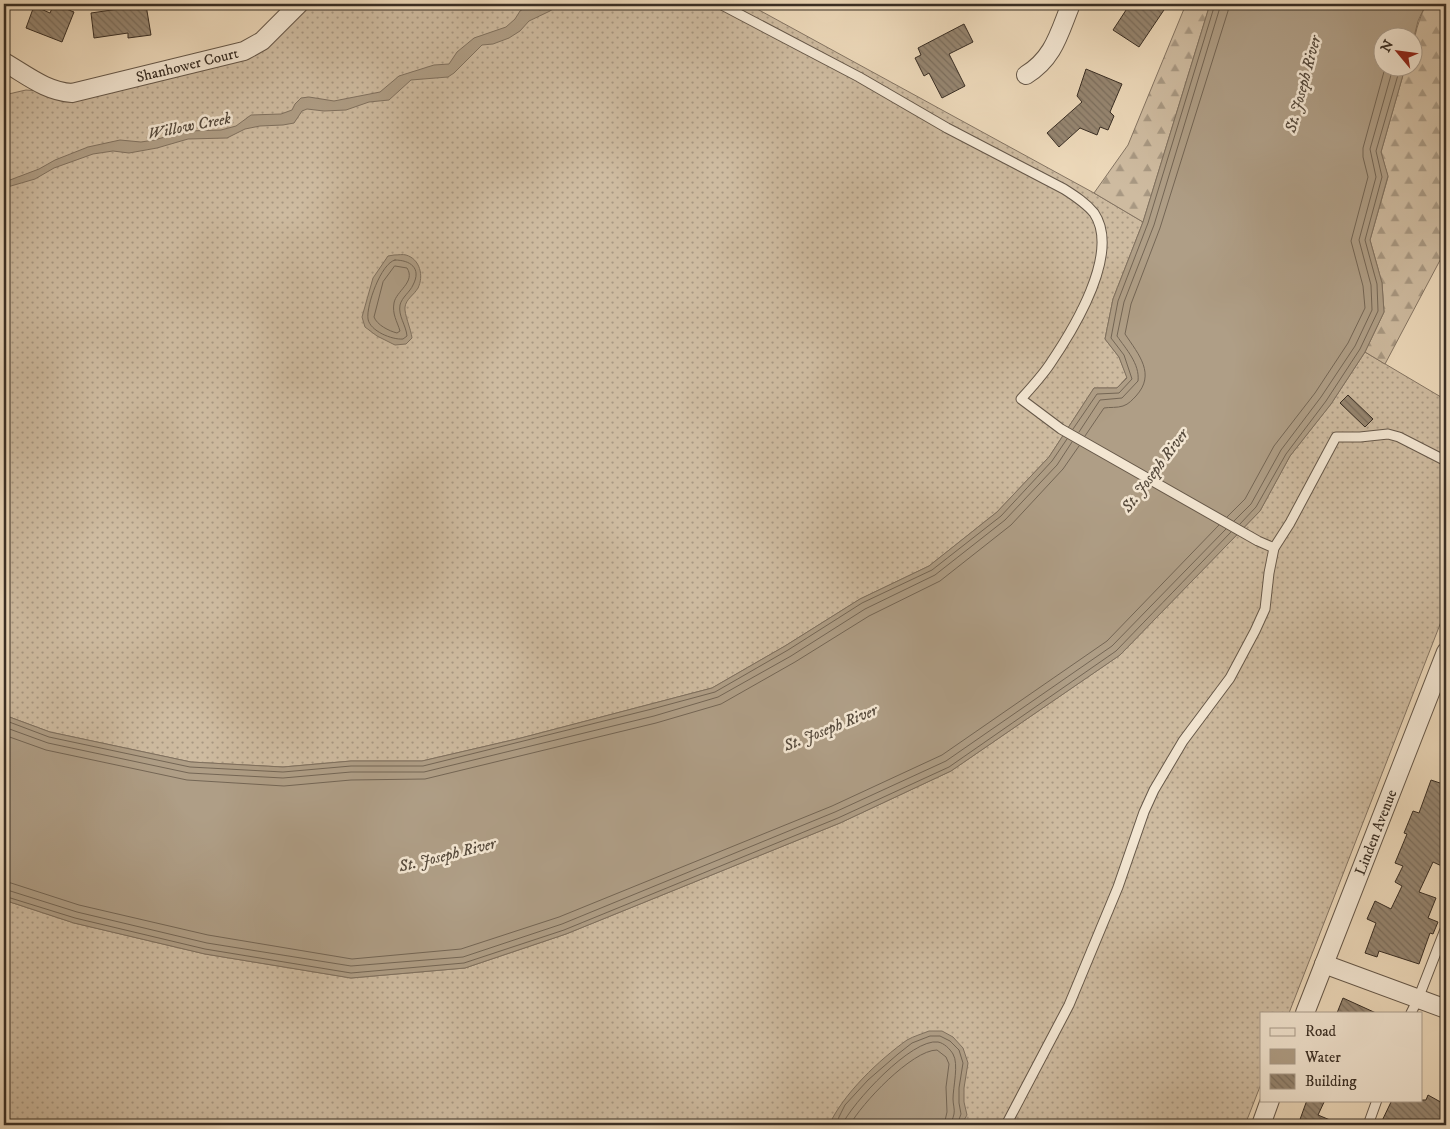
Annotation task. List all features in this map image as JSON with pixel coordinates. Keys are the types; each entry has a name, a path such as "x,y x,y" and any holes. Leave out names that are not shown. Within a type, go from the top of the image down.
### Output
{"street":[{"name":"Shanhower Court","path":"4,62 48,88 58,92 72,93 234,55 262,41 299,4"},
{"path":"1026,75 1044,62 1054,48 1071,4"},
{"name":"Linden Avenue","path":"1305,1012 1446,652"},
{"path":"1324,964 1415,1006 1446,1009"},
{"path":"1261,1125 1269,1102"}],"lane":[{"path":"720,4 859,77 947,128 1064,189 1082,201 1094,214 1099,226 1102,243 1100,264 1093,286 1080,315 1050,365 1021,399 1061,429 1258,541 1274,548"},
{"path":"1006,1125 1068,1005 1118,887 1144,812 1154,790 1183,741 1230,678 1255,631 1264,610 1268,573 1274,548 1290,523 1336,436 1360,437 1388,434 1399,437 1446,461"},
{"path":"1415,1006 1446,927"},
{"path":"1368,1125 1376,1102"}],"green space":[{"path":"299,4 748,4 1094,193 1143,222 1113,299 1105,339 1119,357 1127,377 1117,388 1094,388 1049,457 997,512 929,566 860,599 785,646 712,688 521,738 422,761 351,761 283,767 191,762 50,732 4,715 4,95 26,90 72,93 234,55"},
{"path":"1186,4 1210,4 1143,222 1094,193 1128,145"},
{"path":"1426,4 1446,4 1446,249 1385,364 1365,352 1384,312 1382,283 1370,240 1388,177 1381,152 1402,78 1422,78 1422,28 1417,28"},
{"path":"1365,352 1446,400 1446,609 1289,1012 1260,1012 1260,1087 1245,1125 4,1125 4,900 74,923 205,954 351,978 465,968 566,934 840,823 951,771 1120,655 1260,511 1290,456 1331,404"}],"water":[{"path":"551,4 560,4 529,21 520,31 509,38 493,44 482,45 448,77 411,80 389,100 369,102 346,110 324,111 307,109 302,111 294,123 245,129 227,138 188,139 157,148 129,153 113,151 93,154 54,168 35,179 4,188 4,181 39,169 55,160 88,147 120,140 141,142 154,140 187,131 221,130 236,126 251,115 281,114 292,110 301,98 309,97 334,101 380,92 399,76 434,65 449,64 457,52 474,38 506,27 515,19 520,11 529,5 540,10"},
{"name":"St. Joseph River","path":"1210,4 1426,4 1416,28 1372,28 1372,78 1402,78 1381,152 1388,176 1370,240 1382,283 1384,312 1365,352 1331,404 1290,456 1260,511 1120,655 951,771 840,823 566,934 465,968 351,978 205,954 74,923 4,900 4,715 50,732 191,762 283,767 351,761 422,761 521,738 712,688 785,646 860,599 929,566 997,512 1049,457 1094,388 1117,388 1127,378 1119,357 1105,339 1113,299 1143,222"},
{"path":"388,256 411,257 418,264 421,273 418,288 405,307 412,338 406,344 395,345 377,336 365,327 362,317 373,278"},
{"path":"929,1031 942,1031 953,1037 963,1048 968,1063 964,1088 964,1102 967,1115 961,1125 829,1125 853,1089 874,1067 907,1040"}],"building":[{"path":"54,4 74,12 62,42 26,28 34,6 50,13"},
{"path":"1130,4 1168,4 1139,47 1113,30"},
{"path":"146,5 151,35 128,38 128,33 94,38 91,13"},
{"path":"964,24 973,42 949,54 965,86 942,98 929,73 924,76 915,58 921,55 918,48"},
{"path":"1086,69 1122,84 1110,112 1114,116 1108,130 1100,127 1097,135 1080,128 1059,147 1047,133 1082,102 1077,96"},
{"path":"1348,395 1373,419 1365,427 1340,403"},
{"path":"1431,780 1446,785 1446,868 1433,862 1419,892 1436,898 1428,918 1438,922 1433,934 1430,933 1419,964 1379,951 1377,957 1365,953 1376,923 1367,919 1375,901 1391,909 1402,886 1395,882 1403,866 1395,863 1407,834 1404,833 1413,811 1419,813"},
{"path":"1343,998 1374,1012 1337,1012"},
{"path":"1428,1095 1446,1105 1446,1121 1444,1125 1380,1125 1391,1102 1422,1102 1422,1100 1426,1100"},
{"path":"1306,1102 1324,1102 1318,1115 1342,1125 1298,1125"}],"water label":[{"name":"Willow Creek","path":"189,125"}]}
